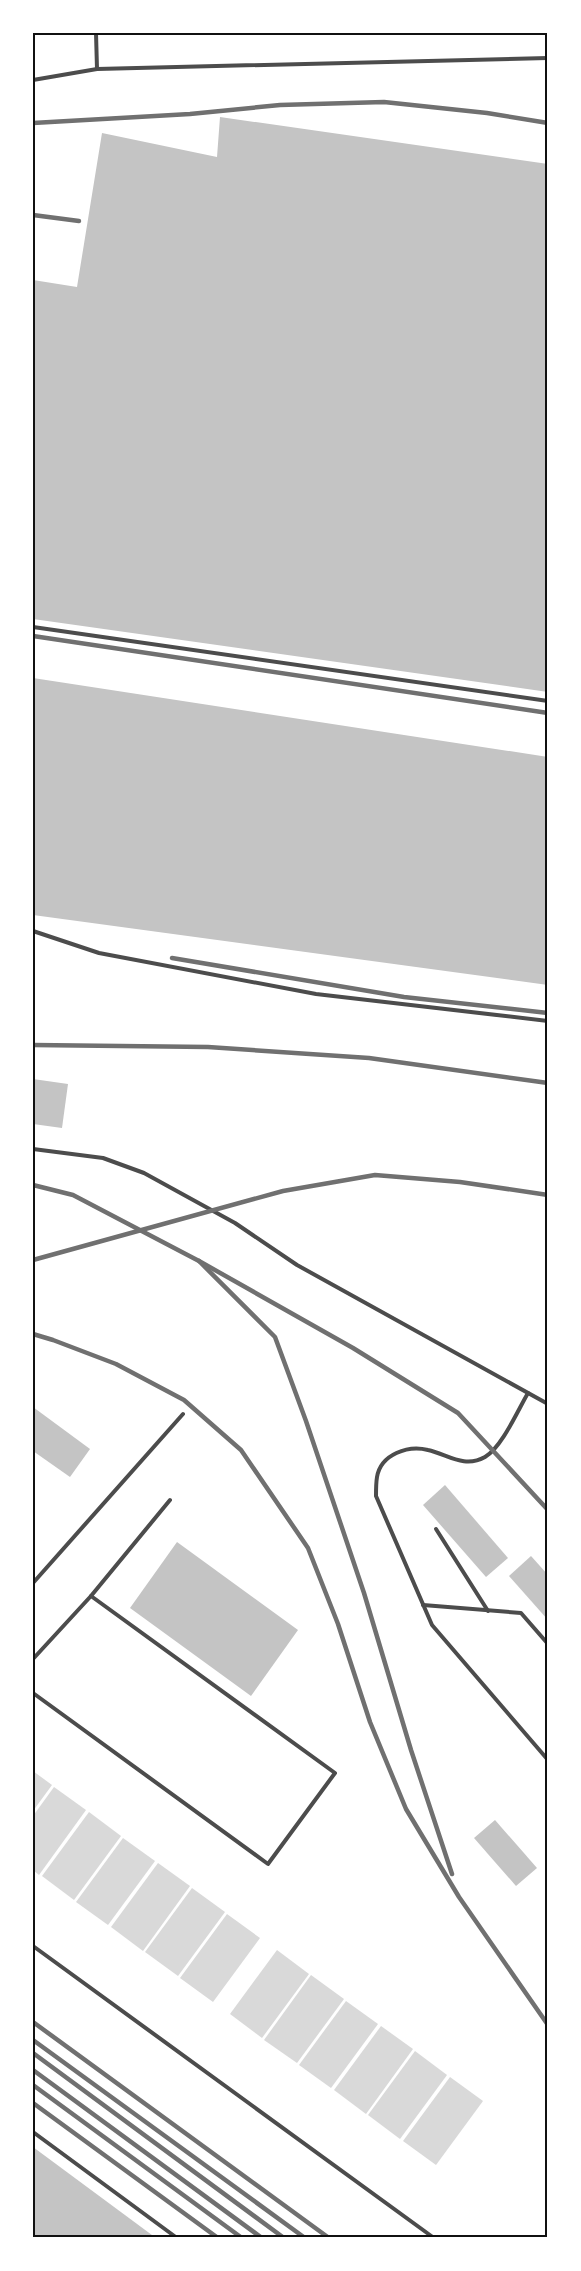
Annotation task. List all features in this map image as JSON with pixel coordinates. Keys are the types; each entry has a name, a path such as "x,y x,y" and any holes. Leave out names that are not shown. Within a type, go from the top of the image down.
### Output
{"lane":[{"path":"96,33 97,69"},
{"path":"33,80 97,69 548,58"},
{"path":"33,627 548,701"},
{"path":"33,931 99,953 316,994 548,1020"},
{"path":"33,1149 103,1158 144,1173 235,1223 297,1265 548,1404"},
{"path":"528,1393 494,1450 483,1458 469,1462 447,1458 428,1450 407,1448 388,1457 377,1475 376,1496 432,1625 548,1760"},
{"path":"33,1583 183,1414"},
{"path":"33,1659 91,1596 170,1500"},
{"path":"436,1529 488,1611"},
{"path":"33,1693 268,1864 335,1773 91,1596"},
{"path":"423,1605 521,1613 548,1644"},
{"path":"33,1946 434,2238"},
{"path":"33,2132 177,2238"}],"shaded area":[{"path":"33,1771 52,1785 33,1811"},
{"path":"54,1787 86,1810 39,1875 33,1870 33,1816"},
{"path":"89,1812 121,1836 74,1900 42,1876"},
{"path":"123,1838 155,1861 108,1925 76,1902"},
{"path":"158,1863 190,1886 143,1951 111,1927"},
{"path":"192,1888 225,1912 178,1976 145,1952"},
{"path":"227,1914 260,1938 213,2002 180,1978"},
{"path":"277,1950 309,1974 262,2038 230,2014"},
{"path":"311,1975 344,1999 297,2063 264,2040"},
{"path":"346,2001 378,2024 331,2088 299,2065"},
{"path":"381,2026 413,2049 366,2114 334,2090"},
{"path":"415,2051 447,2075 400,2139 368,2115"},
{"path":"450,2077 483,2101 436,2165 403,2141"}],"building":[{"path":"220,117 548,164 548,692 33,619 33,280 77,287 102,133 217,157"},
{"path":"33,678 548,757 548,985 33,915"},
{"path":"33,1079 68,1084 62,1128 33,1124"},
{"path":"33,1407 90,1449 70,1477 33,1451"},
{"path":"445,1485 508,1558 486,1577 423,1505"},
{"path":"177,1542 298,1630 251,1696 130,1608"},
{"path":"531,1556 548,1575 548,1620 509,1576"},
{"path":"495,1820 537,1868 516,1886 474,1838"},
{"path":"33,2147 156,2238 33,2238"}],"railway":[{"path":"33,123 190,114 280,105 384,102 487,113 548,123"},
{"path":"33,215 79,221"},
{"path":"33,636 548,713"},
{"path":"172,958 404,997 548,1013"},
{"path":"33,1045 208,1047 369,1058 548,1083"},
{"path":"33,1260 283,1191 375,1175 460,1182 548,1195"},
{"path":"33,1185 73,1195 199,1261 353,1348 458,1413 548,1510"},
{"path":"199,1261 275,1337 364,1593 411,1750 452,1874"},
{"path":"33,1334 116,1364 184,1400 241,1450 308,1548 338,1624 370,1722 406,1809 459,1897 548,2025"},
{"path":"33,2022 329,2238"},
{"path":"33,2040 305,2238"},
{"path":"33,2053 284,2238"},
{"path":"33,2070 262,2238"},
{"path":"33,2085 242,2238"},
{"path":"33,2103 218,2238"}]}
